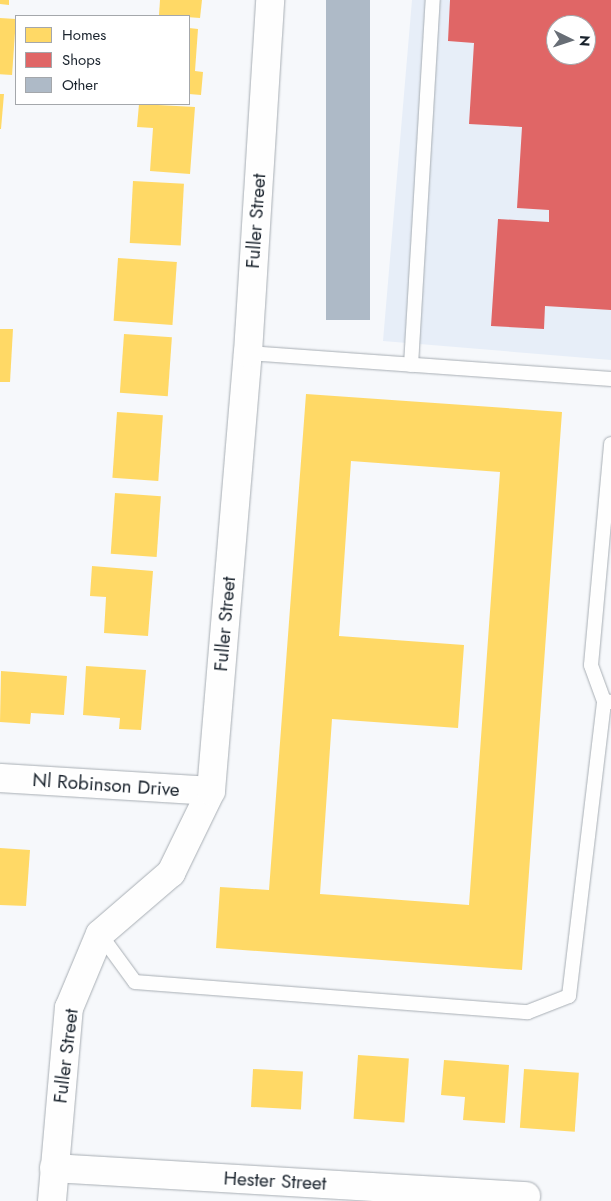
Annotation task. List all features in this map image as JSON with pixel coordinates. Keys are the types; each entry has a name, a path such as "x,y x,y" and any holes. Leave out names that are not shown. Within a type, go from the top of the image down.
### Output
{"street":[{"name":"Fuller Street","path":"52,1201 70,1008 100,934 171,873 211,791 248,353 270,0"},
{"name":"Nl Robinson Drive","path":"0,778 211,791"},
{"name":"Hester Street","path":"54,1168 526,1196"}],"lane":[{"path":"411,364 433,0"},
{"path":"248,353 611,379"},
{"path":"100,934 135,982 528,1012 569,996 607,702 591,665 611,444"}],"shaded area":[{"path":"412,0 611,0 611,360 383,341"}],"building: Homes":[{"path":"0,0 9,0 9,5 0,4"},
{"path":"160,0 202,0 200,18 190,17 190,15 159,15"},
{"path":"0,18 15,19 12,75 0,74"},
{"path":"190,28 198,29 195,71 203,72 201,95 190,94"},
{"path":"0,94 4,94 1,129 0,129"},
{"path":"139,105 195,107 190,174 150,171 153,128 137,127"},
{"path":"133,181 184,184 181,246 130,243"},
{"path":"118,258 177,262 172,325 114,321"},
{"path":"0,329 13,329 10,382 0,382"},
{"path":"124,334 172,337 168,396 120,393"},
{"path":"306,394 562,412 522,970 216,948 220,887 269,890","holes":["351,461 500,472 469,905 320,894 332,719 458,728 464,645 339,636"]},
{"path":"117,412 163,415 158,481 112,478"},
{"path":"115,493 161,496 157,557 111,554"},
{"path":"92,566 153,571 148,636 104,633 106,597 90,596"},
{"path":"86,666 146,670 141,730 119,729 120,718 83,715"},
{"path":"1,671 67,676 64,715 31,713 30,724 0,722"},
{"path":"0,848 30,850 26,906 0,905"},
{"path":"358,1055 409,1059 404,1122 354,1119"},
{"path":"444,1060 509,1065 505,1123 463,1120 465,1097 441,1095"},
{"path":"253,1069 303,1072 301,1110 251,1107"},
{"path":"524,1069 579,1073 575,1132 520,1128"}],"building: Shops":[{"path":"450,0 611,0 611,310 545,306 544,329 491,326 498,219 549,222 549,210 517,208 522,127 469,124 474,43 448,41"}],"building: Other":[{"path":"326,0 370,0 370,320 326,320"}]}
